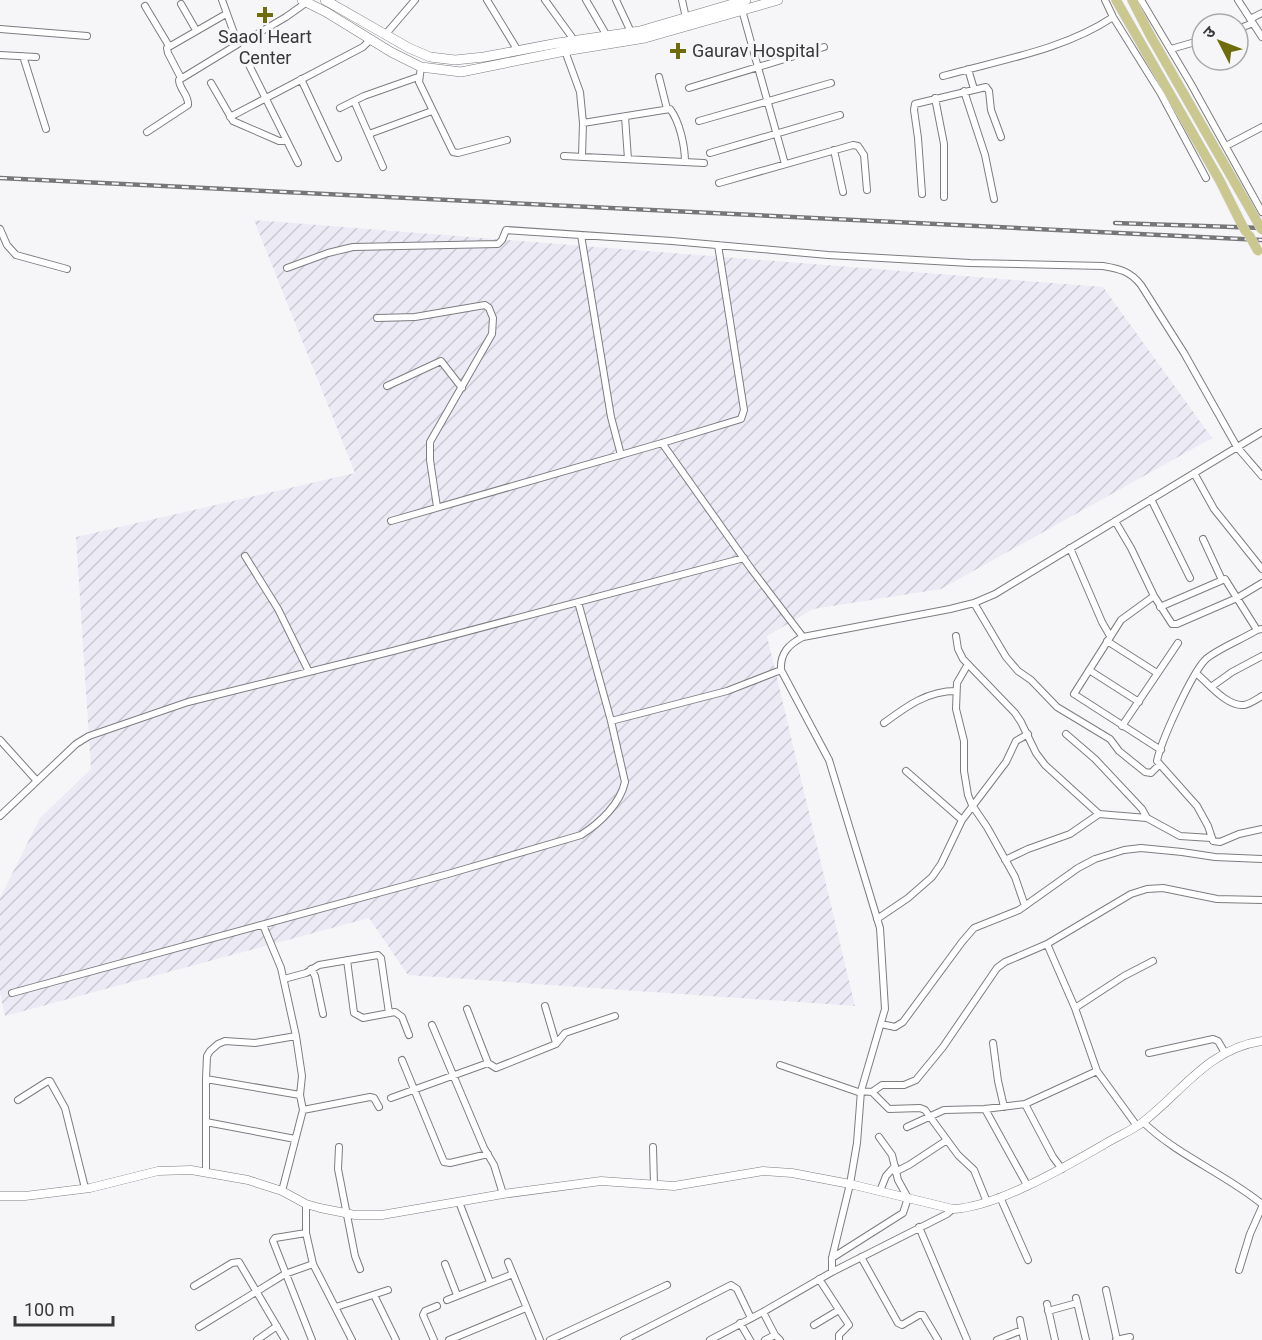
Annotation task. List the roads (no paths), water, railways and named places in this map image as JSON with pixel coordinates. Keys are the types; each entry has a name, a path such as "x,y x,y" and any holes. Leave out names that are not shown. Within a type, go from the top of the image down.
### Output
{"main road":[{"path":"327,0 384,36 441,59 469,59 631,32 739,5 778,0"},
{"path":"1116,0 1262,258"},
{"path":"1132,0 1262,230"},
{"path":"304,1 421,67 448,72 474,71 565,51 645,38 739,5"}],"street":[{"path":"147,132 188,105 189,100 178,82 181,78 238,44 222,0"},
{"path":"384,36 416,0"},
{"path":"487,0 518,51"},
{"path":"545,0 574,40"},
{"path":"586,0 607,36"},
{"path":"616,0 631,32"},
{"path":"682,0 686,18"},
{"path":"1105,0 1113,17 1161,94 1206,178"},
{"path":"1142,0 1262,212"},
{"path":"1238,0 1262,37"},
{"path":"257,34 286,17 304,1"},
{"path":"181,4 196,30"},
{"path":"739,5 785,164"},
{"path":"145,6 169,46"},
{"path":"1251,21 1262,13"},
{"path":"181,78 168,53 169,46 226,14"},
{"path":"943,76 1047,47 1096,28 1113,17"},
{"path":"0,29 87,36"},
{"path":"230,117 363,47 371,39"},
{"path":"1171,50 1190,44"},
{"path":"689,88 824,47"},
{"path":"565,51 580,92 583,123 582,156"},
{"path":"0,55 36,57"},
{"path":"23,57 46,129"},
{"path":"248,63 298,163"},
{"path":"421,67 418,77 451,150 455,153 507,140"},
{"path":"968,69 974,89"},
{"path":"340,108 418,77"},
{"path":"659,77 667,109"},
{"path":"301,79 338,158"},
{"path":"211,83 230,117 236,123 279,141 287,141"},
{"path":"699,121 831,83"},
{"path":"922,194 920,154 913,106 917,102 988,88 991,110 1001,137"},
{"path":"964,91 985,155 994,199"},
{"path":"935,98 944,144 944,197"},
{"path":"354,101 383,167"},
{"path":"583,123 670,109 684,148 685,162"},
{"path":"369,134 432,111"},
{"path":"710,153 840,115"},
{"path":"626,117 628,159"},
{"path":"1226,146 1262,127"},
{"path":"719,183 854,145 861,147 864,156 867,190"},
{"path":"834,150 843,192"},
{"path":"564,156 704,163"},
{"path":"0,229 7,245 16,255 26,260 67,269"},
{"path":"287,268 328,253 353,247 498,244 506,230 908,260 1103,266 1128,272 1141,285 1237,447 1262,476"},
{"path":"581,235 611,417 621,455"},
{"path":"391,521 736,421 743,415 718,245"},
{"path":"377,318 415,317 487,305 493,318 492,334 430,442 430,460 437,507"},
{"path":"387,386 441,361 462,388"},
{"path":"832,1272 832,1258 850,1184 857,1143 861,1090 886,1004 880,928 829,760 781,670 782,656 788,647 802,637 974,603 995,594 1262,432"},
{"path":"662,443 802,637"},
{"path":"1194,473 1215,509 1262,569"},
{"path":"1151,499 1190,578"},
{"path":"1115,521 1160,607 1174,625 1237,598 1262,583"},
{"path":"1203,539 1222,580"},
{"path":"1070,548 1108,639 1157,673"},
{"path":"245,556 278,609 309,672"},
{"path":"0,816 76,744 89,736 188,702 744,558"},
{"path":"1160,607 1222,580 1227,581 1259,630 1210,656 1196,673 1182,698 1157,761 1197,806 1208,826 1211,838"},
{"path":"1154,596 1124,617 1074,695 1161,750"},
{"path":"12,993 452,873 581,835 600,820 616,802 623,791 624,771 578,602"},
{"path":"974,603 1012,666 1031,680 1057,707 1113,741 1119,751 1145,772 1151,774 1159,765"},
{"path":"956,636 960,655 1015,713 1045,765 1099,814 1147,818 1180,836 1211,838 1213,841 1220,842 1239,834 1262,829"},
{"path":"1122,726 1178,643"},
{"path":"1210,687 1262,656"},
{"path":"968,664 960,676 956,691 957,720 964,741 964,771 972,805 1015,878 1025,906"},
{"path":"611,721 727,691 781,670"},
{"path":"1089,670 1139,702"},
{"path":"1196,673 1222,696 1242,705 1262,696"},
{"path":"884,723 919,699 935,693 956,691"},
{"path":"1066,734 1095,759 1142,808 1147,818"},
{"path":"877,919 908,898 932,876 941,864 962,820 972,805 1006,762 1016,741 1028,735"},
{"path":"0,740 37,781"},
{"path":"906,771 962,820"},
{"path":"1005,860 1070,834 1099,814"},
{"path":"880,1025 895,1027 903,1022 974,928 1019,910 1085,863 1124,850 1141,848 1215,857 1262,859"},
{"path":"872,1092 882,1085 904,1085 916,1080 943,1047 997,968 1005,962 1047,944 1131,894 1147,889 1163,888 1217,899 1262,900"},
{"path":"263,925 284,979 302,1076 300,1095 303,1110 282,1191"},
{"path":"1047,944 1075,1008 1097,1071 1140,1124 1169,1145 1245,1190 1262,1206 1250,1234 1239,1270"},
{"path":"284,979 306,973 320,964 376,955 381,958 389,1013"},
{"path":"346,960 354,1013 363,1018 389,1013 399,1014 409,1035"},
{"path":"1075,1008 1124,976 1153,961"},
{"path":"311,969 315,976 322,1014"},
{"path":"545,1006 556,1044"},
{"path":"467,1009 488,1063 496,1068 556,1044 565,1033 615,1017"},
{"path":"432,1025 452,1075 494,1165 503,1194"},
{"path":"206,1172 207,1056 214,1047 229,1040 255,1043 296,1036"},
{"path":"1149,1053 1213,1039 1218,1041 1225,1053"},
{"path":"0,1196 26,1196 85,1188 159,1171 191,1170 248,1180 282,1191 306,1204 346,1214 382,1215 503,1194 601,1181 674,1186 764,1171 792,1173 850,1184 953,1209 965,1208 1000,1197 1062,1169 1140,1124 1196,1073 1225,1053 1239,1046 1262,1041"},
{"path":"993,1043 1004,1107"},
{"path":"402,1060 444,1162 450,1163 488,1154"},
{"path":"391,1098 488,1063"},
{"path":"780,1065 872,1092 889,1109 920,1108 925,1110 947,1140 974,1170 987,1202"},
{"path":"907,1127 944,1110 985,1109 1024,1104 1097,1071"},
{"path":"206,1079 300,1095"},
{"path":"18,1100 50,1081 65,1108 85,1188"},
{"path":"303,1110 370,1097 374,1098 379,1107"},
{"path":"1024,1104 1062,1169"},
{"path":"985,1109 1027,1185"},
{"path":"206,1122 295,1139"},
{"path":"832,1258 903,1213 908,1198 898,1180 892,1155 879,1137"},
{"path":"880,1191 886,1176 895,1169 909,1166 947,1140"},
{"path":"339,1147 338,1169 354,1256 360,1269"},
{"path":"652,1147 654,1185"},
{"path":"1000,1197 1028,1260"},
{"path":"459,1202 490,1282"},
{"path":"306,1204 306,1233 313,1264 352,1340"},
{"path":"710,1340 819,1279 953,1209"},
{"path":"919,1227 967,1340"},
{"path":"306,1233 273,1240 312,1340"},
{"path":"861,1257 898,1323 902,1325 923,1315 938,1340"},
{"path":"194,1286 237,1262 241,1264 285,1340"},
{"path":"508,1262 539,1340"},
{"path":"199,1327 285,1274 313,1264"},
{"path":"445,1264 457,1295"},
{"path":"447,1300 513,1274"},
{"path":"819,1279 849,1325 839,1335 839,1340"},
{"path":"550,1340 667,1285"},
{"path":"624,1340 731,1285 737,1289 751,1318"},
{"path":"336,1307 388,1290"},
{"path":"1107,1290 1117,1340 1130,1337"},
{"path":"374,1295 396,1340"},
{"path":"1055,1340 1048,1307 1077,1301 1086,1340"},
{"path":"434,1340 423,1315 437,1306"},
{"path":"449,1340 526,1308"},
{"path":"814,1325 839,1310"},
{"path":"763,1312 778,1337 765,1340"},
{"path":"1020,1320 1024,1340"},
{"path":"740,1323 750,1340"},
{"path":"257,1340 277,1326"},
{"path":"997,1340 1022,1330"}],"railway":[{"path":"0,178 1262,240"},
{"path":"1115,223 1262,228"}],"place":[{"name":"Saaol Heart Center","path":"265,15"},
{"name":"Gaurav Hospital","path":"678,51"}]}
